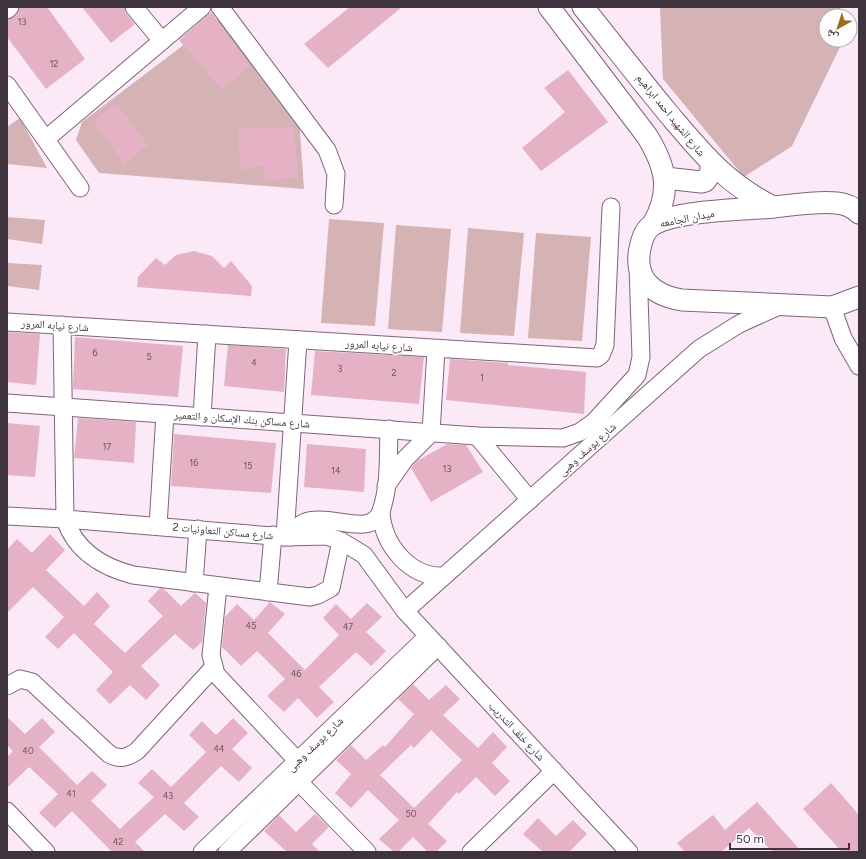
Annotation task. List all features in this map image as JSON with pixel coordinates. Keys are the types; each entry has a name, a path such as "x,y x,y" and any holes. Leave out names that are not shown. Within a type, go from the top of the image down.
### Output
{"main road":[{"path":"549,7 647,136 661,163 665,178 663,202 653,224"},
{"name":"شارع الشهيد احمد ابراهيم","path":"584,7 657,100 711,164 734,184 773,207"},
{"path":"665,178 701,182 705,181 711,174 711,164"},
{"name":"ميدان الجامعه","path":"638,266 646,230 653,224 690,215 773,207 837,203 847,205 859,213"},
{"path":"638,266 648,285 666,298 781,305 849,302"}],"street":[{"path":"7,10 10,7"},
{"path":"134,7 162,41"},
{"path":"46,139 202,7"},
{"path":"220,7 327,150 336,174 334,205"},
{"path":"7,85 80,188"},
{"name":"شارع نيابه المرور","path":"7,322 592,359 601,355 605,345 611,207"},
{"path":"638,266 641,357 640,370 658,385"},
{"path":"849,302 843,338 859,366"},
{"name":"شارع يوسف وهبى","path":"405,611 699,349 760,313 781,305"},
{"path":"62,325 65,519 69,530 82,548 113,569 133,575 310,596 325,592 331,588 342,541"},
{"path":"202,417 208,334"},
{"path":"268,592 283,536 298,340"},
{"path":"386,486 405,459 431,433 436,349"},
{"name":"شارع يوسف وهبى","path":"477,436 554,439 572,436 594,422 634,380 640,370"},
{"name":"شارع مساكن بنك الإسكان و التعمير","path":"7,403 477,436"},
{"path":"158,526 165,414"},
{"path":"389,429 386,486 381,512 384,532 388,541 410,566 429,575 444,576"},
{"path":"477,436 530,500"},
{"path":"283,536 307,520 365,525 373,521 381,512"},
{"name":"شارع مساكن التعاونيات 2","path":"7,516 283,536 327,536 342,541 364,555 405,611"},
{"path":"194,583 198,529"},
{"path":"218,586 211,655 213,668 220,680 302,772 367,852"},
{"name":"شارع خلف التدريب","path":"405,611 629,852"},
{"name":"شارع يوسف وهبى","path":"235,849 302,772 433,641"},
{"path":"7,686 20,679 32,682 108,754 121,758 129,756 137,751 213,668"},
{"path":"471,852 554,771"},
{"name":"شارع يوسف وهبى","path":"202,852 302,772"},
{"path":"7,811 46,852"}],"shaded area":[{"path":"660,7 840,7 818,8 818,48 840,48 792,146 744,177 663,79"},
{"path":"223,15 299,118 304,189 99,173 76,140 82,122"},
{"path":"20,118 47,168 7,164 7,127"},
{"path":"7,217 45,220 42,244 7,239"},
{"path":"329,219 384,223 375,326 321,323"},
{"path":"396,225 451,229 442,332 388,329"},
{"path":"468,228 524,233 514,336 460,333"},
{"path":"536,233 591,237 582,341 528,338"},
{"path":"7,263 42,265 39,290 7,286"}],"building":[{"path":"20,7 47,7 85,59 46,89 7,37 7,20 17,14"},
{"path":"82,7 124,7 126,13 135,24 111,43"},
{"path":"350,7 402,7 328,68 304,44"},
{"path":"211,12 250,66 222,90 179,40"},
{"path":"568,70 608,122 541,171 522,148 565,112 544,88"},
{"path":"117,104 148,145 124,165 93,120"},
{"path":"294,127 298,177 265,181 263,166 240,170 238,129"},
{"path":"194,251 212,256 224,268 231,261 252,286 251,296 137,287 138,277 156,258 165,265 176,255"},
{"path":"7,332 40,334 36,385 7,382"},
{"path":"75,337 183,346 178,397 73,389"},
{"path":"228,345 286,349 284,392 224,386"},
{"path":"315,351 424,357 419,404 311,395"},
{"path":"450,359 508,363 508,365 586,372 584,414 446,400"},
{"path":"78,418 136,422 134,463 74,458"},
{"path":"7,423 40,426 35,477 7,475"},
{"path":"174,434 276,443 271,493 171,486"},
{"path":"307,444 366,449 364,492 304,487"},
{"path":"447,444 466,445 483,472 431,502 411,468 417,461"},
{"path":"50,534 65,550 46,570 84,606 97,592 110,606 94,624 125,653 163,616 148,601 160,588 164,589 181,606 195,593 206,603 202,642 193,650 175,634 141,666 160,685 146,700 130,685 110,704 96,690 113,672 74,633 58,649 45,637 64,617 33,587 7,613 7,550 17,539 32,553"},
{"path":"270,602 285,614 268,633 305,670 339,635 323,618 336,604 351,619 367,603 382,617 366,632 386,651 371,666 356,652 319,687 334,702 317,718 298,698 284,712 267,696 285,679 257,651 241,666 222,647 225,617 237,604 254,620"},
{"path":"413,684 429,700 446,685 460,699 443,715 478,748 493,732 507,747 492,763 510,781 495,796 476,777 459,794 457,792 428,824 447,841 436,852 428,852 413,837 398,852 394,852 379,839 399,820 368,790 351,808 335,793 351,774 336,760 351,745 366,760 383,745 385,747 414,714 398,699","holes":["431,730 462,760 414,808 380,775 411,745 414,748"]},
{"path":"7,717 25,734 42,718 55,732 39,747 77,785 92,771 107,785 91,801 120,829 154,797 138,783 152,769 171,787 206,752 189,735 202,721 216,735 233,718 248,733 232,749 252,768 239,782 221,766 184,803 199,817 184,831 165,814 135,842 145,852 112,852 72,811 55,828 39,813 58,794 29,767 7,788 7,757 13,751 7,745"},
{"path":"831,783 859,815 859,852 842,852 803,809"},
{"path":"757,802 802,852 773,852 749,828 721,852 685,852 677,843 713,815 725,830"},
{"path":"315,814 329,827 312,844 320,852 287,852 264,831 279,815 296,832"},
{"path":"538,818 556,836 573,820 587,834 569,852 543,852 523,834"}]}
